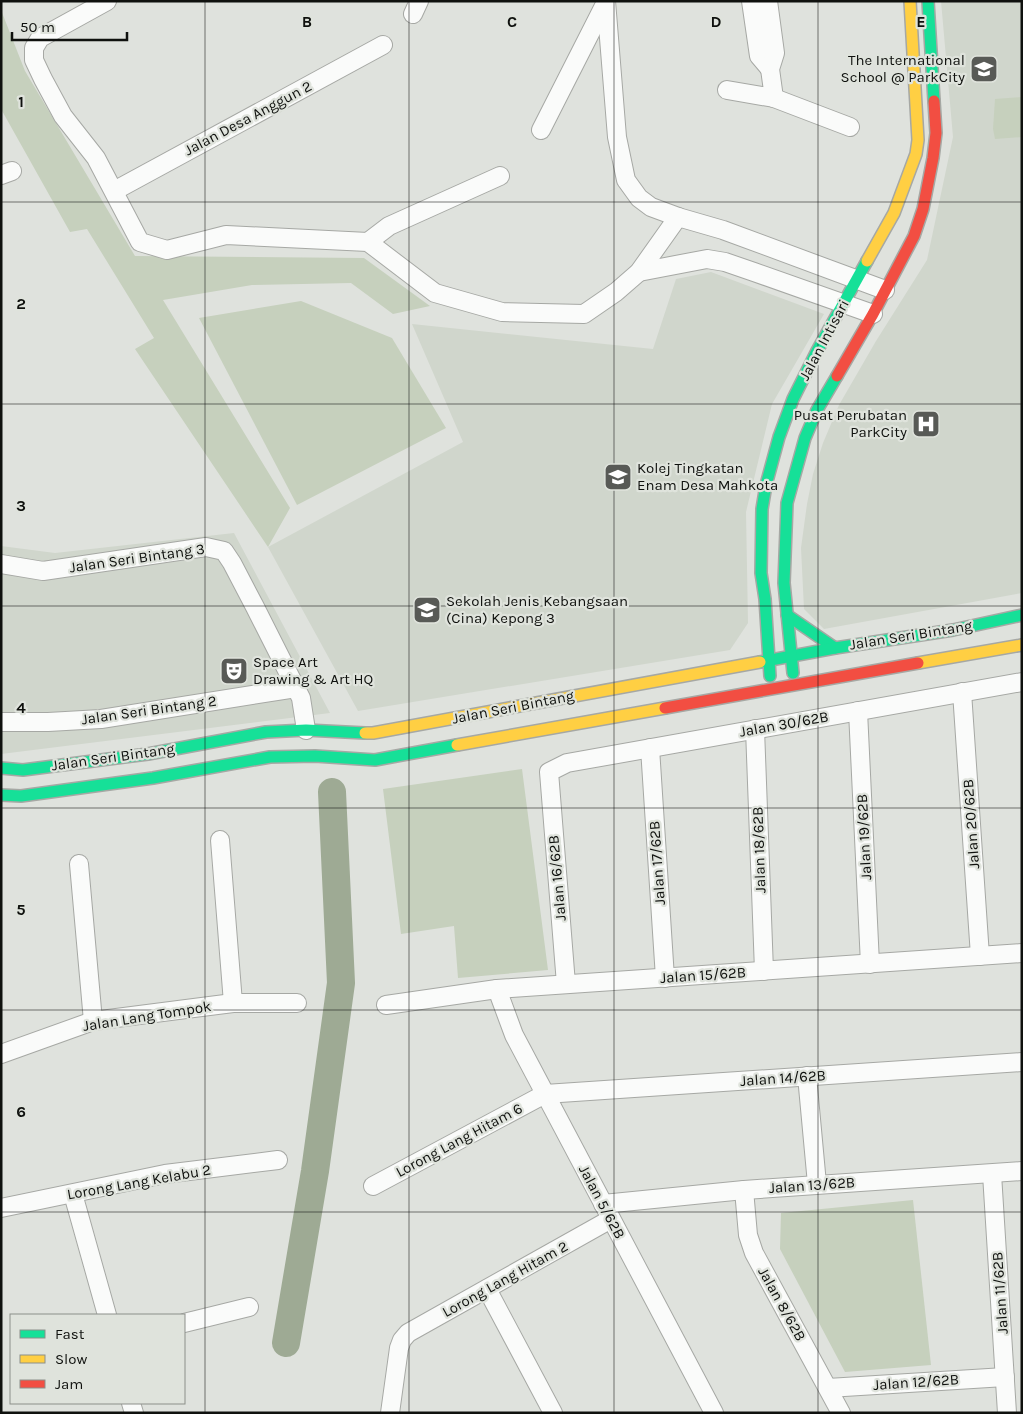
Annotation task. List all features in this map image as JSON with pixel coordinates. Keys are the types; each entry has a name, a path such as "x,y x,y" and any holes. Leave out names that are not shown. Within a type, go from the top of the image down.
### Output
{"street":[{"path":"107,1 40,38 34,48 34,60 63,116 96,158 140,242 167,250 226,235 368,242 435,294 502,312 584,314 616,292 639,272 678,217"},
{"path":"751,1 759,56 770,68"},
{"path":"768,1 775,53 770,68 774,98"},
{"name":"Jalan Intisari","path":"772,689 761,573 762,509 766,485 779,437 793,399 856,279 894,213 916,154 918,140 910,1"},
{"name":"Jalan Intisari","path":"794,685 784,583 787,503 805,438 817,410 873,314 914,236 923,209 936,133 928,1"},
{"path":"606,2 617,137 626,180 638,198 651,207 723,230 885,290"},
{"path":"541,130 606,2"},
{"name":"Jalan Desa Anggun 2","path":"114,191 383,46"},
{"path":"727,90 774,98 850,127"},
{"path":"368,242 389,226 500,176"},
{"path":"768,277 778,250"},
{"path":"639,272 707,259 724,262 873,314"},
{"name":"Jalan Seri Bintang 3","path":"1,564 43,571 206,547 224,551 232,563 301,698 306,730"},
{"path":"787,615 835,648"},
{"name":"Jalan Seri Bintang","path":"1,768 23,770 148,754 266,732 306,730 373,733 730,666 954,630 1022,615"},
{"path":"756,639 766,624"},
{"name":"Jalan Seri Bintang","path":"1,795 21,796 153,778 270,756 315,756 375,760 1022,645"},
{"path":"730,666 746,651"},
{"name":"Jalan 30/62B","path":"549,772 567,763 1022,682"},
{"name":"Jalan Seri Bintang 2","path":"1,722 101,719 296,688"},
{"name":"Jalan 20/62B","path":"962,692 980,956"},
{"name":"Jalan 19/62B","path":"858,710 870,964"},
{"name":"Jalan 18/62B","path":"755,729 764,971"},
{"path":"306,730 310,742 317,749 349,759"},
{"name":"Jalan 17/62B","path":"650,748 665,978"},
{"name":"Jalan 16/62B","path":"549,772 566,984"},
{"path":"220,840 233,1003"},
{"path":"79,864 93,1021"},
{"name":"Jalan 15/62B","path":"386,1005 496,989 1022,954"},
{"name":"Jalan 5/62B","path":"496,989 514,1035 714,1413"},
{"name":"Jalan Lang Tompok","path":"1,1054 93,1021 233,1003 297,1003"},
{"name":"Jalan 14/62B","path":"545,1094 1022,1062"},
{"path":"807,1076 817,1184"},
{"name":"Lorong Lang Hitam 6","path":"373,1186 545,1094"},
{"name":"Lorong Lang Kelabu 2","path":"1,1208 165,1174 278,1160"},
{"name":"Jalan 13/62B","path":"607,1212 744,1190 1022,1171"},
{"name":"Jalan 11/62B","path":"992,1174 1007,1413"},
{"name":"Jalan 8/62B","path":"744,1190 748,1234 754,1253 841,1413"},
{"path":"73,1194 107,1314"},
{"name":"Lorong Lang Hitam 2","path":"390,1413 399,1348 402,1340 408,1333 487,1289 607,1212"},
{"path":"487,1289 553,1413"},
{"path":"185,1323 249,1307"},
{"name":"Jalan 12/62B","path":"828,1388 1005,1377"}],"shaded area":[{"name":"Pusat Perubatan ParkCity","path":"941,1 1022,1 1022,593 824,629 804,609 801,548 807,504 813,474 823,443 839,405 876,341 927,260 953,137"},
{"name":"Kolej Tingkatan Enam Desa Mahkota","path":"711,272 824,314 772,404 746,512 748,623 730,650 358,711 268,547 463,442 412,324 653,349 676,279"},
{"path":"234,533 330,713 1,754 1,546 55,553"}],"green space":[{"path":"1,10 25,71 135,256 364,258 430,306 393,314 351,283 252,285 163,300 290,508 268,547 135,349 154,338 87,229 70,232 1,109"},
{"path":"1022,97 1022,137 995,139 993,129 995,99"},
{"path":"301,301 392,338 446,428 297,505 199,318"},
{"path":"522,769 548,970 458,978 454,926 401,934 383,789"},
{"path":"913,1200 931,1365 845,1372 780,1249 781,1213"}],"waterway":[{"path":"286,1343 315,1171 341,983 332,792"}],"traffic: fast":[{"path":"928,1 934,101"},
{"path":"770,676 765,599 761,573 762,509 766,485 779,437 793,399 817,351 867,261"},
{"path":"793,673 784,583 787,503 805,438 817,410 837,376"},
{"path":"787,615 835,648"},
{"path":"760,662 835,648 953,630 1022,615"},
{"path":"1,768 23,770 148,754 266,732 306,730 365,733"},
{"path":"1,795 21,796 153,778 270,757 315,756 375,760 457,745"}],"traffic: slow":[{"path":"867,261 894,213 916,154 918,140 910,1"},
{"path":"918,663 1022,645"},
{"path":"365,733 760,662"},
{"path":"457,745 665,708"}],"traffic: jam":[{"path":"837,376 873,314 914,236 923,209 933,158 936,133 934,101"},
{"path":"665,708 918,663"}],"place":[{"name":"The International School @ ParkCity","path":"984,69"},
{"name":"Pusat Perubatan ParkCity","path":"926,424"},
{"name":"Kolej Tingkatan Enam Desa Mahkota","path":"618,477"},
{"name":"Sekolah Jenis Kebangsaan (Cina) Kepong 3","path":"427,610"},
{"name":"Space Art Drawing & Art HQ","path":"234,671"}]}
